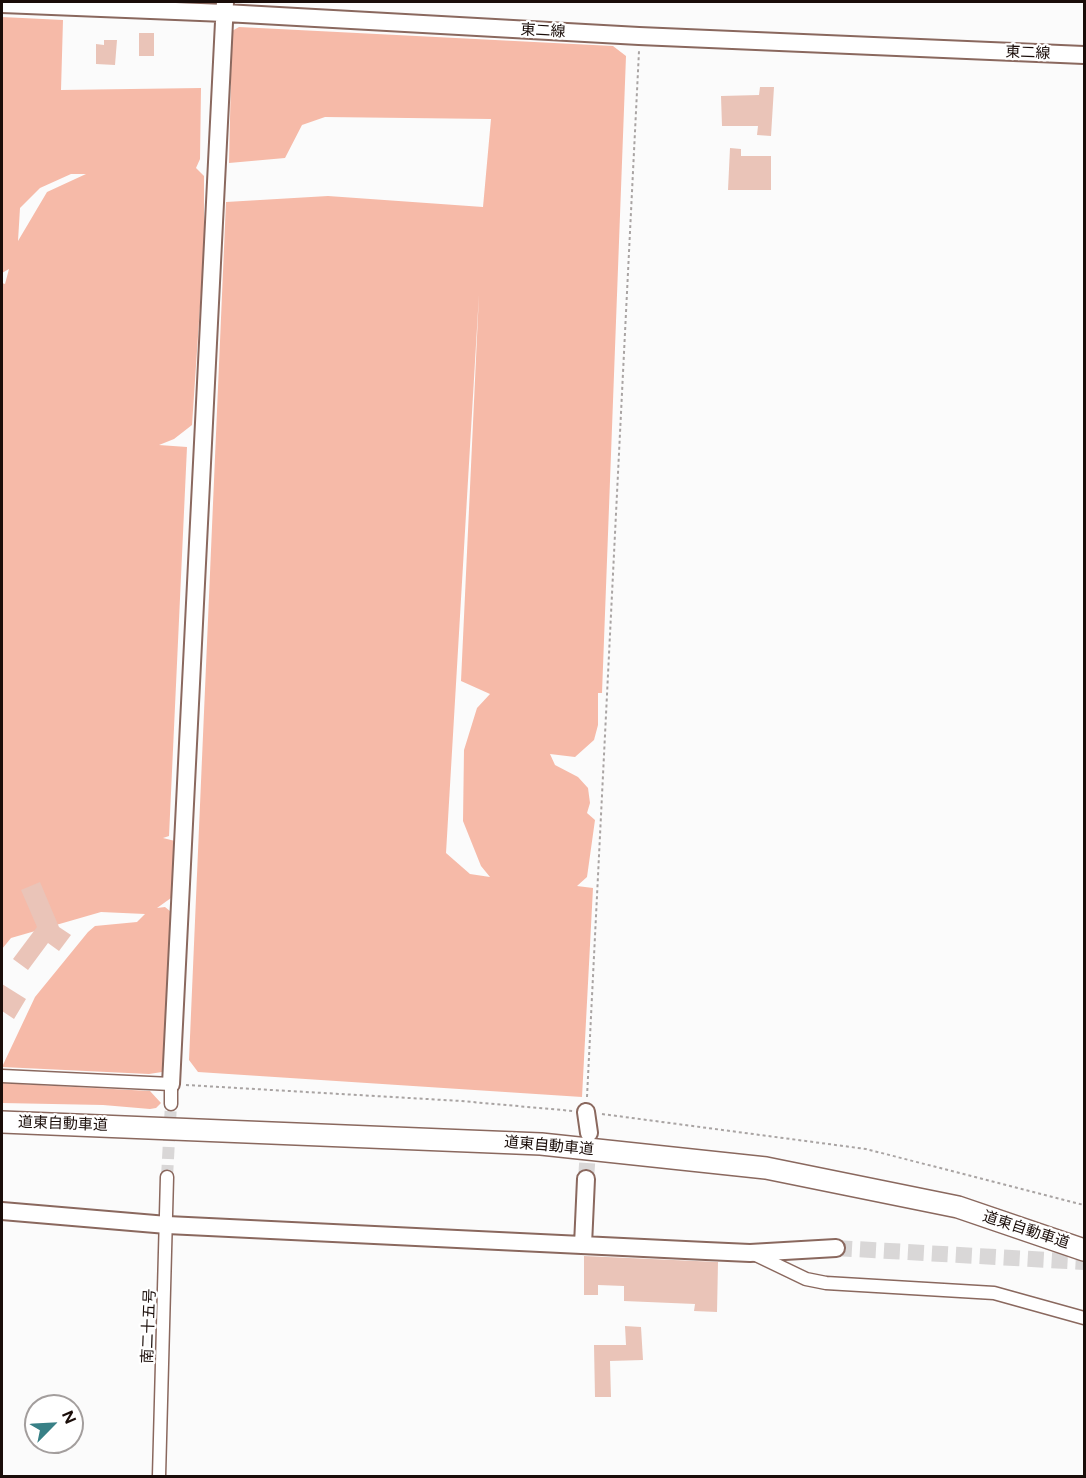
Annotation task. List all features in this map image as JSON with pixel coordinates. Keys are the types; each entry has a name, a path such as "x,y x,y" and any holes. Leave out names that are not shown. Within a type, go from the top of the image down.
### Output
{"highway":[{"name":"道東自動車道","path":"2,1122 540,1144 766,1168 958,1207 1084,1250"}],"street":[{"name":"東二線","path":"2,4 225,7 639,36 1084,55"},
{"path":"171,1104 225,7"},
{"path":"2,1076 171,1084"},
{"path":"586,1112 590,1133"},
{"name":"南二十五号","path":"159,1476 167,1177"},
{"path":"584,1245 586,1179"},
{"path":"2,1211 167,1225 750,1253 836,1248"},
{"path":"750,1253 806,1279 826,1283 994,1293 1084,1318"}],"path":[{"path":"586,1112 639,36"},
{"path":"171,1084 461,1101 586,1112 866,1149 1084,1205"}],"shaded area":[{"path":"2,17 63,20 61,90 201,88 200,159 196,168 204,176 204,247 192,425 174,439 159,445 187,447 169,836 163,838 175,841 171,898 157,908 165,907 176,916 167,1062 162,1072 149,1074 2,1067 35,997 88,932 95,926 137,922 145,914 101,912 11,938 2,949 2,283 5,284 9,269 2,273","holes":["71,174 86,174 47,192 18,241 20,208 40,188"]},
{"path":"239,27 613,46 626,56 602,693 598,693 598,725 594,740 575,757 550,754 555,765 578,777 588,788 590,803 587,813 595,820 587,877 577,886 593,888 582,1097 198,1072 189,1060 226,202 328,196 483,207 491,119 325,117 302,125 285,158 229,163 232,31","holes":["479,294 461,681 490,694 477,708 464,750 463,821 481,866 490,877 470,874 446,853"]},
{"path":"2,1083 150,1091 161,1103 156,1108 150,1109 103,1105 2,1103"}],"building":[{"path":"139,33 154,33 154,56 139,56"},
{"path":"104,40 117,40 115,65 96,64 96,44 104,45"},
{"path":"760,87 774,87 771,136 757,135 758,126 722,126 721,96 759,95"},
{"path":"730,148 741,149 741,156 771,156 771,190 728,190"},
{"path":"40,882 59,927 71,935 59,951 48,943 28,970 13,959 37,927 21,890"},
{"path":"2,984 26,999 14,1019 2,1011"},
{"path":"584,1256 718,1262 717,1312 694,1311 695,1304 624,1301 624,1286 598,1285 598,1295 584,1295"},
{"path":"625,1326 641,1327 643,1360 610,1361 611,1397 595,1397 594,1345 626,1345"}],"tunnel":[{"path":"167,1177 171,1104"},
{"path":"586,1179 589,1137"},
{"path":"836,1248 1084,1262"}]}
